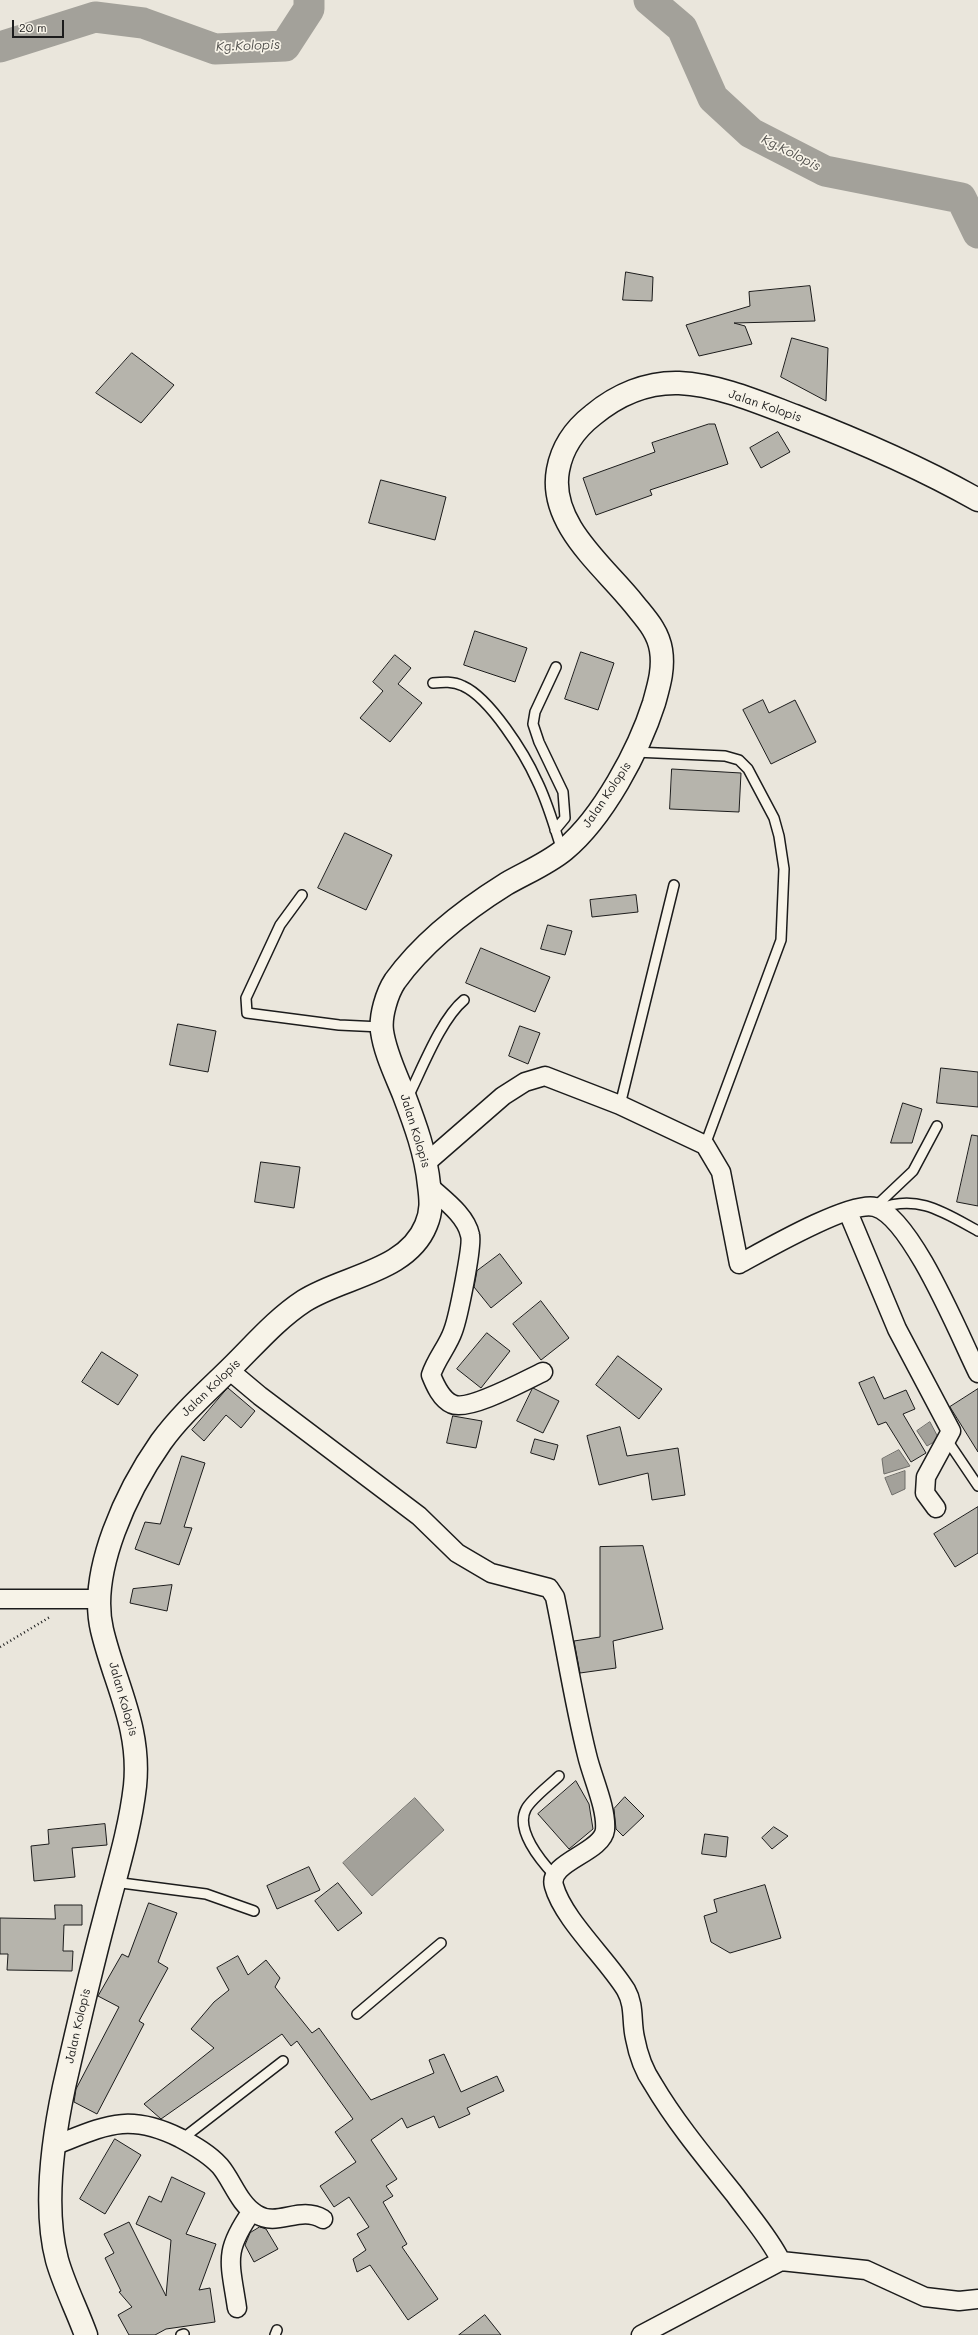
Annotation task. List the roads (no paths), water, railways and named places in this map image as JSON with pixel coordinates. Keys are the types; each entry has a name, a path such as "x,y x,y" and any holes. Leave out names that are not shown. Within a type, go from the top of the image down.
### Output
{"street":[{"name":"Jalan Kolopis","path":"86,2335 56,2258 50,2205 54,2135 76,2035 131,1812 136,1782 136,1742 128,1710 101,1625 99,1599 106,1556 119,1514 134,1485 179,1419 284,1317 305,1300 394,1260 418,1241 431,1210 429,1186 426,1163 406,1100 390,1061 381,1027 390,988 415,956 448,926 492,893 563,852 596,814 635,752 652,710 662,674 661,648 654,628 614,580 575,537 558,504 555,486 561,455 574,434 593,415 630,391 655,384 682,383 749,398 835,432 976,495"},
{"path":"426,1163 503,1096 526,1082 545,1076 620,1105 705,1145 721,1172 739,1264 822,1220 863,1207 877,1208 885,1213 917,1250 978,1373"},
{"path":"429,1186 457,1212 471,1236 461,1300 453,1332 435,1362 431,1375 441,1395 452,1404 462,1406 476,1402 543,1372"},
{"path":"848,1212 897,1329 935,1403 950,1425 952,1431 926,1477 925,1493 936,1508"},
{"path":"229,1370 260,1396 419,1516 457,1553 491,1573 550,1588 555,1597 587,1755 604,1816 605,1832 598,1842 554,1875 554,1887 563,1904 627,1991 633,2006 636,2042 652,2083 691,2139 767,2237 781,2261"},
{"path":"0,1599 99,1599"},
{"path":"54,2146 91,2131 128,2123 139,2123 157,2127 199,2148 220,2166 252,2211 268,2219 304,2213 314,2214 323,2219"},
{"path":"237,2308 229,2259 237,2235 252,2211"},
{"path":"641,2335 781,2261 866,2270 925,2297 959,2301 978,2299"}],"lane":[{"path":"555,830 563,824 565,818 563,792 536,734 533,718 556,667"},
{"path":"433,683 447,682 462,685 475,693 500,720 537,781 563,852"},
{"path":"635,752 725,756 739,760 748,769 774,818 779,836 784,869 781,940 705,1145"},
{"path":"620,1105 674,885"},
{"path":"302,895 280,925 246,998 247,1013 339,1025 381,1027"},
{"path":"406,1100 445,1024 454,1009 464,1000"},
{"path":"877,1208 913,1171 937,1126"},
{"path":"877,1208 911,1202 948,1214 978,1231"},
{"path":"947,1440 978,1486"},
{"path":"554,1875 530,1845 523,1821 526,1809 559,1776"},
{"path":"114,1882 206,1894 254,1911"},
{"path":"356,2014 441,1944"},
{"path":"182,2139 283,2061"}],"waterway":[{"name":"Kg.Kolopis","path":"0,47 95,17 143,23 215,49 285,46 309,9 309,0"},
{"name":"Kg.Kolopis","path":"649,0 682,28 713,98 751,133 825,171 961,198 978,233"}]}
